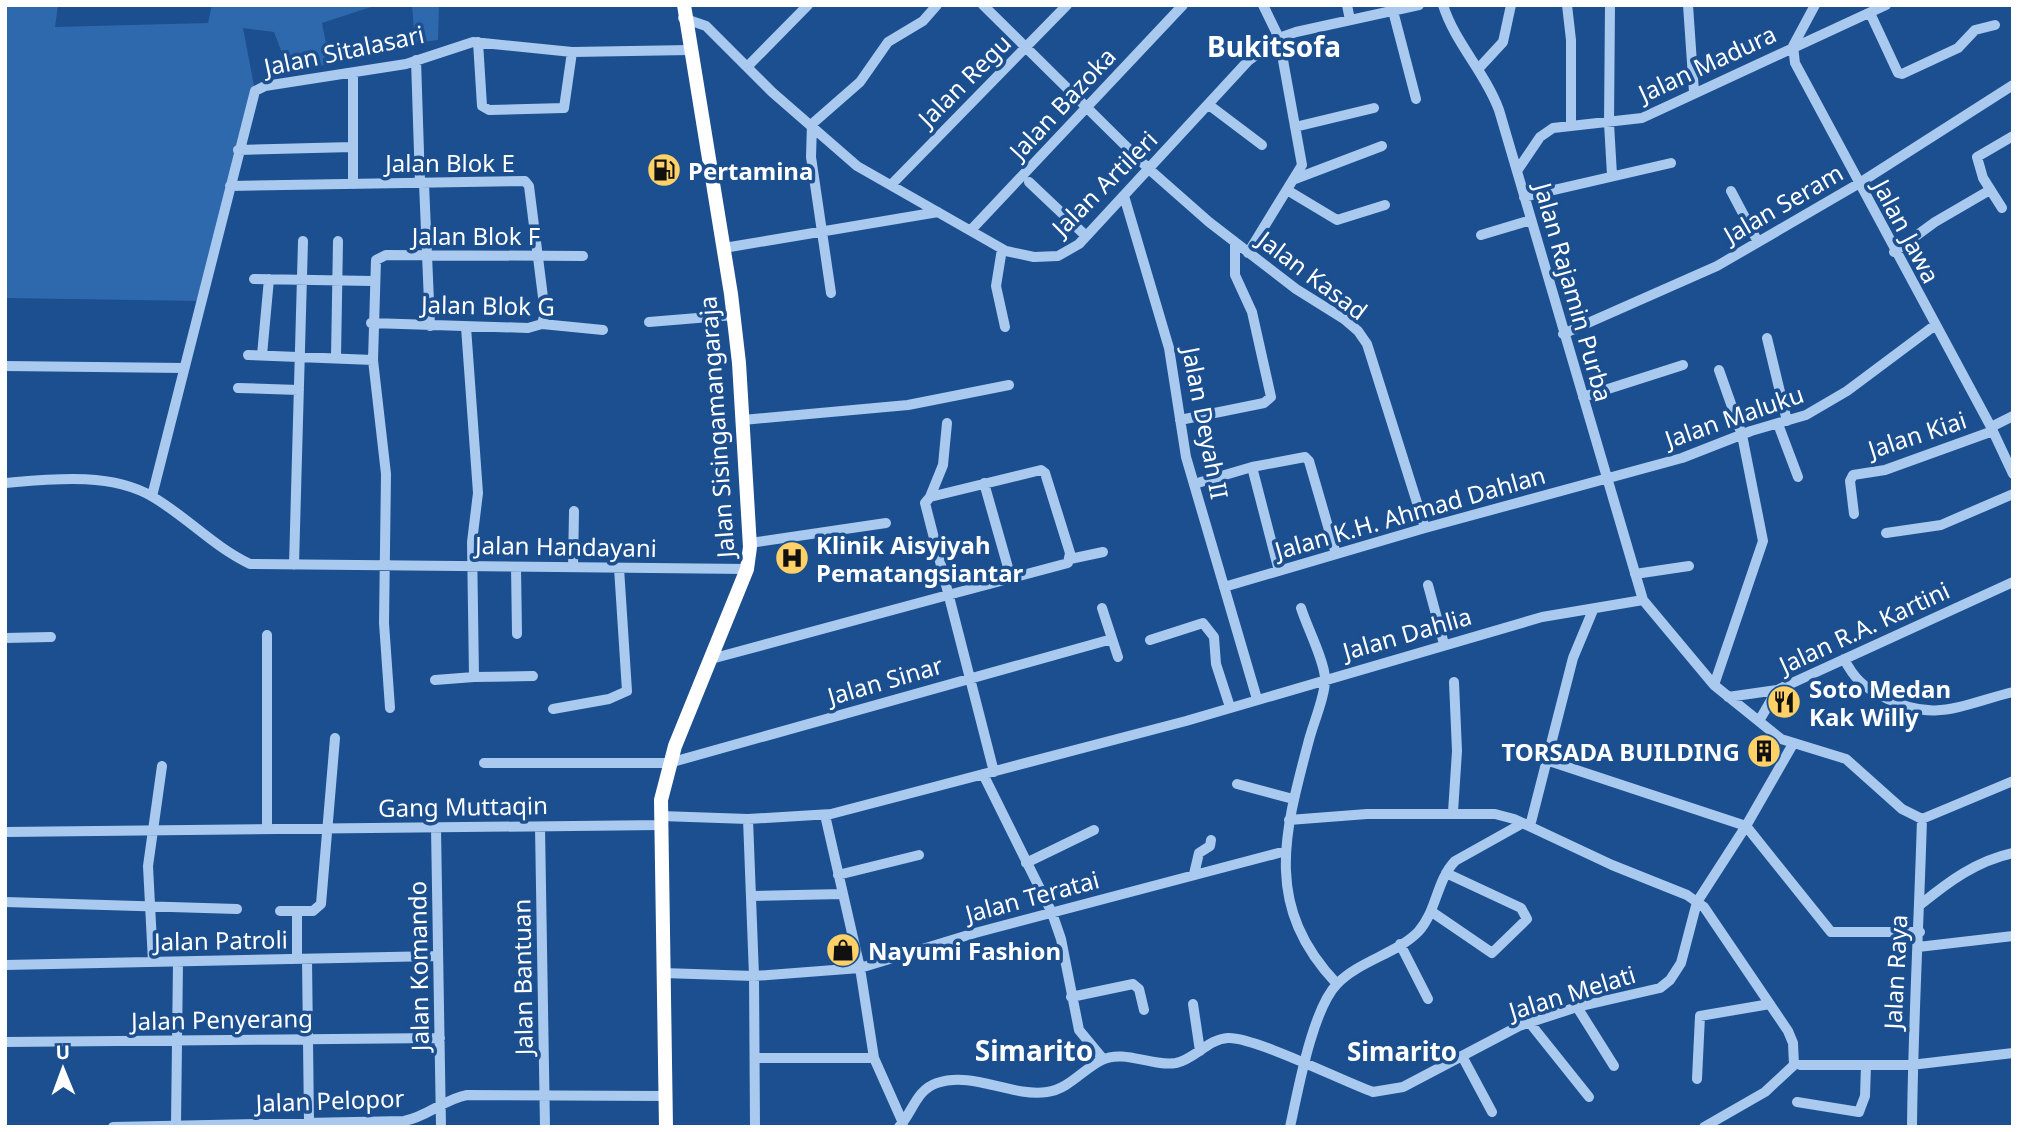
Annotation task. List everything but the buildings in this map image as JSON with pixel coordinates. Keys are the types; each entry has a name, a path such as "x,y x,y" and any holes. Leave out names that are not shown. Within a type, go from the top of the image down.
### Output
{"highway":[{"name":"Jalan Sisingamangaraja","path":"666,1127 660,800 668,762 747,569 750,543 734,315 684,11"}],"street":[{"path":"747,67 808,5"},
{"path":"831,293 811,157 812,124 860,82 888,42 923,21 937,5"},
{"name":"Jalan Kasad","path":"983,5 1150,170 1235,243 1358,331 1367,344 1425,528"},
{"name":"Jalan Regu","path":"891,185 1067,5"},
{"name":"Jalan Bazoka","path":"971,230 1183,5"},
{"path":"1248,253 1302,165 1279,38 1263,5"},
{"path":"1347,5 1350,20"},
{"name":"Jalan Artileri","path":"684,11 706,26 747,67 857,166 1002,249 1034,257 1058,256 1086,236 1150,170 1248,61 1279,38 1419,5"},
{"name":"Jalan Rajamin Purba","path":"1443,5 1448,22 1479,68 1499,110 1643,600"},
{"path":"1479,68 1503,42 1511,5"},
{"path":"1567,5 1571,40 1571,124"},
{"path":"1610,5 1609,123 1612,175"},
{"path":"1688,5 1694,93"},
{"path":"1793,46 1815,5"},
{"name":"Jalan Madura","path":"1517,171 1540,137 1553,128 1642,118 1886,5"},
{"path":"1393,11 1416,99"},
{"path":"1870,13 1892,65 1902,74 1958,48 1975,30 1995,25"},
{"path":"478,42 481,100 482,106 489,110 564,108 572,52"},
{"name":"Jalan Sitalasari","path":"152,496 255,92 265,86 352,74 416,60 478,42 572,52 690,50"},
{"name":"Jalan Jawa","path":"1793,46 1800,74 1992,429 2013,474"},
{"path":"416,60 429,326"},
{"path":"352,74 353,184"},
{"name":"Jalan Seram","path":"1563,334 1717,266 1858,184 2013,85"},
{"path":"1209,105 1262,145"},
{"path":"1295,127 1374,108"},
{"path":"2002,208 1983,178 1977,157 2013,136"},
{"path":"1295,179 1382,146"},
{"path":"239,150 353,147"},
{"path":"1524,197 1671,163"},
{"path":"1029,182 1086,236"},
{"name":"Jalan Blok E","path":"229,186 528,183 545,313 542,324"},
{"path":"1287,190 1337,220 1385,205"},
{"path":"1894,252 1935,222 1990,190"},
{"path":"1731,191 1758,242"},
{"name":"Jalan Deyah II","path":"1124,196 1163,320 1194,484 1257,699"},
{"path":"724,248 939,212"},
{"path":"1481,235 1531,220"},
{"path":"294,565 303,241"},
{"path":"336,357 338,241"},
{"path":"1180,420 1264,403 1271,397 1252,312 1235,275 1235,243"},
{"path":"1002,249 996,286 1005,327"},
{"name":"Jalan Blok F","path":"373,281 373,265 379,257 386,255 583,256"},
{"path":"254,279 373,281 373,360 386,474 384,623 390,708"},
{"path":"262,355 269,279"},
{"path":"649,322 734,315"},
{"name":"Jalan Blok G","path":"372,323 528,328 542,324 603,330"},
{"name":"Jalan Maluku","path":"1608,477 1682,458 1821,409 1934,326"},
{"path":"466,327 478,498 473,566 474,677"},
{"path":"1767,338 1783,422 1798,477"},
{"path":"248,355 373,360"},
{"path":"1583,397 1683,365"},
{"path":"5,366 184,368"},
{"path":"1714,685 1763,541 1742,435 1719,370"},
{"path":"743,420 908,405 1009,385"},
{"path":"238,388 299,390"},
{"path":"1992,429 2013,416"},
{"path":"947,423 943,465 925,503 994,772"},
{"name":"Jalan Kiai","path":"1854,514 1850,481 1853,475 1885,470 1992,429"},
{"path":"1194,484 1252,467 1301,457 1309,461 1336,554"},
{"path":"1252,467 1279,571"},
{"path":"930,497 1036,470 1045,473 1070,559"},
{"name":"Jalan K.H. Ahmad Dahlan","path":"1224,587 1608,477"},
{"name":"Jalan Handayani","path":"5,483 97,480 124,485 152,496 230,554 250,564 747,569"},
{"path":"984,483 1011,578"},
{"path":"1886,533 1941,525 2013,494"},
{"path":"573,567 574,511"},
{"path":"750,543 886,523"},
{"path":"711,659 1103,552"},
{"path":"1635,574 1689,566"},
{"path":"516,567 517,634"},
{"path":"553,709 609,699 627,691 619,568"},
{"name":"Jalan R.A. Kartini","path":"1728,697 1777,690 2013,582"},
{"path":"1428,585 1444,644"},
{"path":"1643,600 1714,685 1728,697 1782,739 1846,759 1902,809 1922,819 2013,781"},
{"name":"Jalan Dahlia","path":"983,774 1186,721 1542,617 1643,600"},
{"path":"1102,608 1118,657"},
{"path":"1301,608 1325,679 1289,820 1286,851 1287,895 1299,933 1337,984"},
{"path":"1290,1127 1305,1065 1325,1001 1337,984 1379,954 1417,933 1432,912 1446,873 1455,861 1526,824 1573,658 1593,610"},
{"path":"1150,639 1203,623 1214,637 1216,664 1230,708"},
{"path":"267,635 267,829"},
{"path":"5,638 51,637"},
{"name":"Jalan Sinar","path":"484,763 668,762 1112,639"},
{"path":"1844,659 1854,679 1899,706 1924,713 2013,692"},
{"path":"435,680 533,676"},
{"path":"1453,811 1457,770 1454,682"},
{"path":"1759,721 1777,690"},
{"path":"280,911 313,911 321,904 335,738"},
{"name":"Jalan Melati","path":"1103,1059 1132,1058 1164,1064 1178,1063 1227,1038 1356,1086 1380,1092 1403,1087 1529,1022 1577,1007 1660,988 1670,980 1681,963 1696,902 1746,826 1793,744"},
{"path":"1546,760 1746,826 1830,932 1920,932"},
{"path":"153,962 148,866 162,766"},
{"path":"901,1125 919,1096 927,1087 939,1082 961,1079 1012,1090 1049,1092 1080,1076 1103,1059 1079,1030 1061,939 1052,913 983,774"},
{"name":"Gang Muttaqin","path":"5,832 540,827 825,815 983,774"},
{"path":"1237,784 1293,799"},
{"path":"1289,820 1453,811 1494,814 1526,824 1612,865 1687,895 1723,932 1791,1036 1794,1065 1765,1091 1704,1127"},
{"path":"825,815 860,968 874,1058 901,1125"},
{"path":"748,819 754,976 755,1127"},
{"name":"Jalan Raya","path":"1912,1127 1911,1065 1920,932 1922,819"},
{"name":"Jalan Bantuan","path":"540,827 545,1127"},
{"name":"Jalan Komando","path":"436,828 441,1104"},
{"path":"1026,863 1094,830"},
{"path":"1194,874 1200,851 1210,846 1211,840"},
{"name":"Jalan Teratai","path":"663,973 754,976 860,968 1194,874 1286,851"},
{"path":"1920,905 1948,882 1978,864 2013,853"},
{"path":"838,875 919,855"},
{"path":"1432,912 1492,953 1527,919 1521,908 1446,873"},
{"path":"751,896 842,894"},
{"path":"5,902 237,909"},
{"path":"297,911 309,1039 309,1122"},
{"path":"1918,947 2013,936"},
{"path":"1400,944 1428,999"},
{"name":"Jalan Patroli","path":"5,965 438,956"},
{"path":"176,1124 178,962"},
{"path":"1071,997 1133,984 1139,989 1144,1010"},
{"path":"1193,1004 1200,1051"},
{"path":"1697,1079 1700,1016 1770,1004"},
{"path":"1577,1007 1614,1066"},
{"path":"1529,1022 1589,1097"},
{"name":"Jalan Penyerang","path":"5,1042 440,1038"},
{"path":"1800,1065 1911,1065 2013,1053"},
{"path":"1462,1056 1492,1112"},
{"path":"755,1058 874,1058"},
{"path":"1797,1102 1820,1108 1859,1112 1865,1096 1866,1065"},
{"name":"Jalan Pelopor","path":"115,1126 309,1122 324,1125 404,1121 415,1119 441,1104 467,1095 665,1096"},
{"path":"441,1104 441,1127"}],"shaded area":[{"path":"5,5 58,5 55,27 208,23 212,5 377,5 322,23 330,64 289,71 274,32 243,28 255,91 201,301 5,298"},
{"path":"412,5 439,5 438,40 415,43"}],"place":[{"name":"Pertamina","path":"664,170"},
{"name":"Klinik Aisyiyah Pematangsiantar","path":"792,558"},
{"name":"Soto Medan Kak Willy","path":"1784,702"},
{"name":"TORSADA BUILDING","path":"1764,751"},
{"name":"Nayumi Fashion","path":"843,950"}],"district":[{"name":"Bukitsofa","path":"1274,46"},
{"name":"Simarito","path":"1034,1050"},
{"name":"Simarito","path":"1402,1051"}]}
